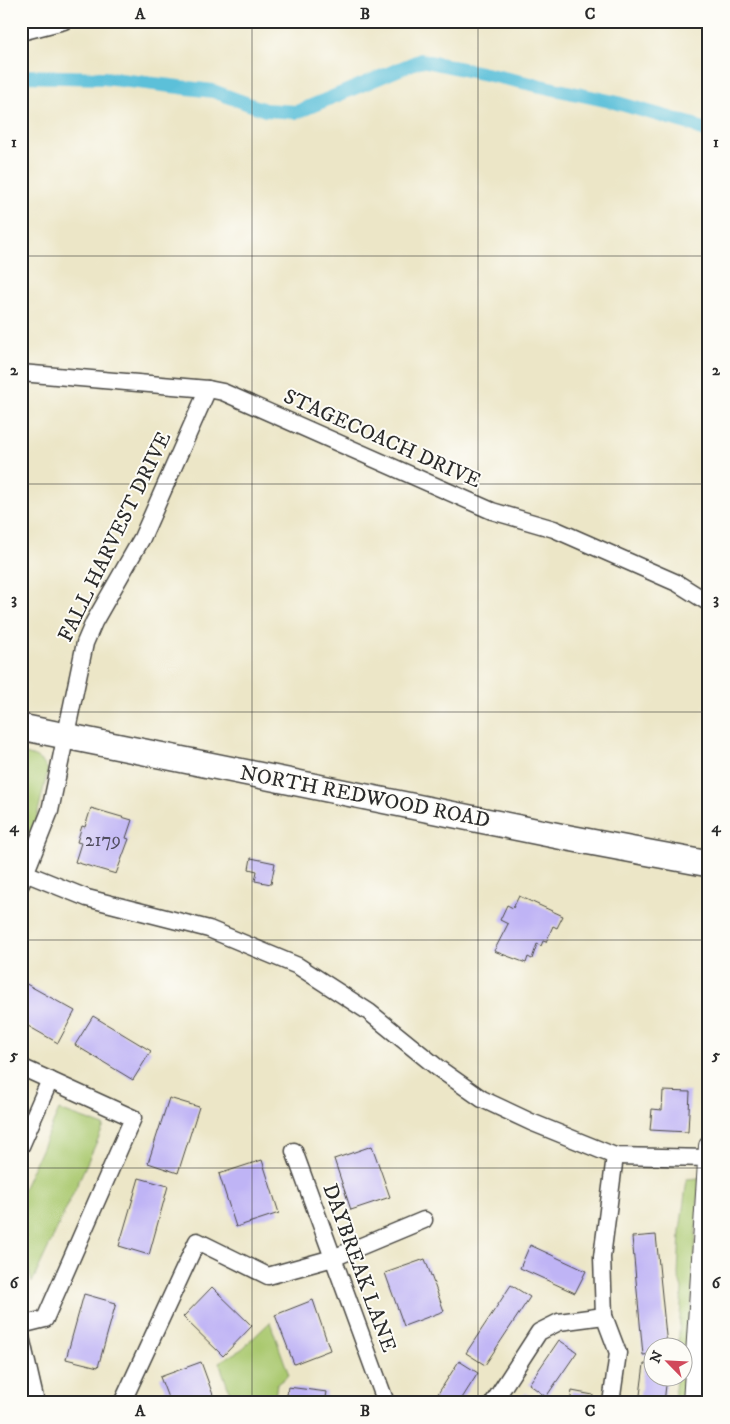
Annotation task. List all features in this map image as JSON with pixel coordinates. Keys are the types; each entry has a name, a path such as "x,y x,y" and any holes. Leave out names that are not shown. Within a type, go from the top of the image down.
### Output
{"main road":[{"name":"NORTH REDWOOD ROAD","path":"21,727 559,836 709,864"}],"street":[{"path":"30,27 64,21"},
{"name":"STAGECOACH DRIVE","path":"21,373 208,388 223,392 492,511 554,529 677,583 709,603"},
{"name":"FALL HARVEST DRIVE","path":"26,880 50,811 81,654 89,632 142,538 208,388"},
{"path":"26,880 87,898 209,929 298,966 370,1012 438,1068 482,1099 531,1122 616,1156 708,1158"},
{"path":"21,1067 133,1118 46,1319 21,1325"},
{"path":"21,1146 50,1080"},
{"path":"694,1403 709,1146"},
{"name":"DAYBREAK LANE","path":"294,1151 384,1401"},
{"path":"611,1403 618,1353 604,1316 602,1257 616,1156"},
{"path":"122,1403 197,1241 268,1276 333,1258 424,1220"},
{"path":"493,1403 539,1332 559,1322 604,1316"},
{"path":"21,1337 35,1398"}],"green space":[{"path":"21,753 37,758 48,770 34,828 21,860"},
{"path":"59,1110 104,1126 32,1283 21,1237 21,1194"},
{"path":"699,1178 690,1336 679,1336 682,1289 678,1276 680,1231 687,1179"},
{"path":"270,1322 289,1375 277,1384 274,1403 251,1403 248,1400 232,1399 219,1362 242,1349"},
{"path":"675,1386 687,1386 686,1403 674,1403"}],"building":[{"path":"91,808 132,820 126,838 129,839 116,874 75,862 81,843 77,842 82,826 85,827"},
{"path":"251,858 275,863 271,884 255,881 257,871 249,869"},
{"path":"519,896 563,916 557,928 553,926 546,942 543,941 541,946 537,944 532,959 528,957 526,963 494,951 508,924 500,920 507,905 513,908"},
{"path":"21,981 75,1011 58,1043 21,1022"},
{"path":"93,1016 151,1051 133,1080 75,1045"},
{"path":"663,1091 690,1092 688,1132 650,1130 652,1109 662,1110"},
{"path":"169,1098 199,1107 178,1173 148,1163"},
{"path":"372,1146 390,1197 351,1210 334,1159"},
{"path":"262,1160 279,1213 236,1227 219,1174"},
{"path":"139,1178 168,1186 149,1255 119,1246"},
{"path":"656,1235 666,1336 642,1336 642,1344 632,1237"},
{"path":"530,1245 586,1271 575,1293 520,1268"},
{"path":"425,1259 444,1311 404,1326 385,1273"},
{"path":"511,1285 530,1297 485,1365 466,1353"},
{"path":"212,1287 252,1326 223,1356 183,1317"},
{"path":"84,1294 116,1303 98,1367 66,1359"},
{"path":"313,1300 330,1350 294,1364 275,1315"},
{"path":"559,1340 577,1352 546,1397 529,1384"},
{"path":"459,1361 478,1373 459,1403 432,1403"},
{"path":"201,1362 216,1403 170,1403 160,1377"},
{"path":"642,1380 642,1386 666,1386 664,1403 639,1403"},
{"path":"288,1387 327,1392 325,1403 286,1403"},
{"path":"572,1391 593,1395 592,1403 570,1403"},
{"path":"525,1393 539,1403 518,1403"}],"waterway":[{"path":"21,76 104,78 213,91 265,110 297,112 421,60 614,102 694,125 709,134"}]}
